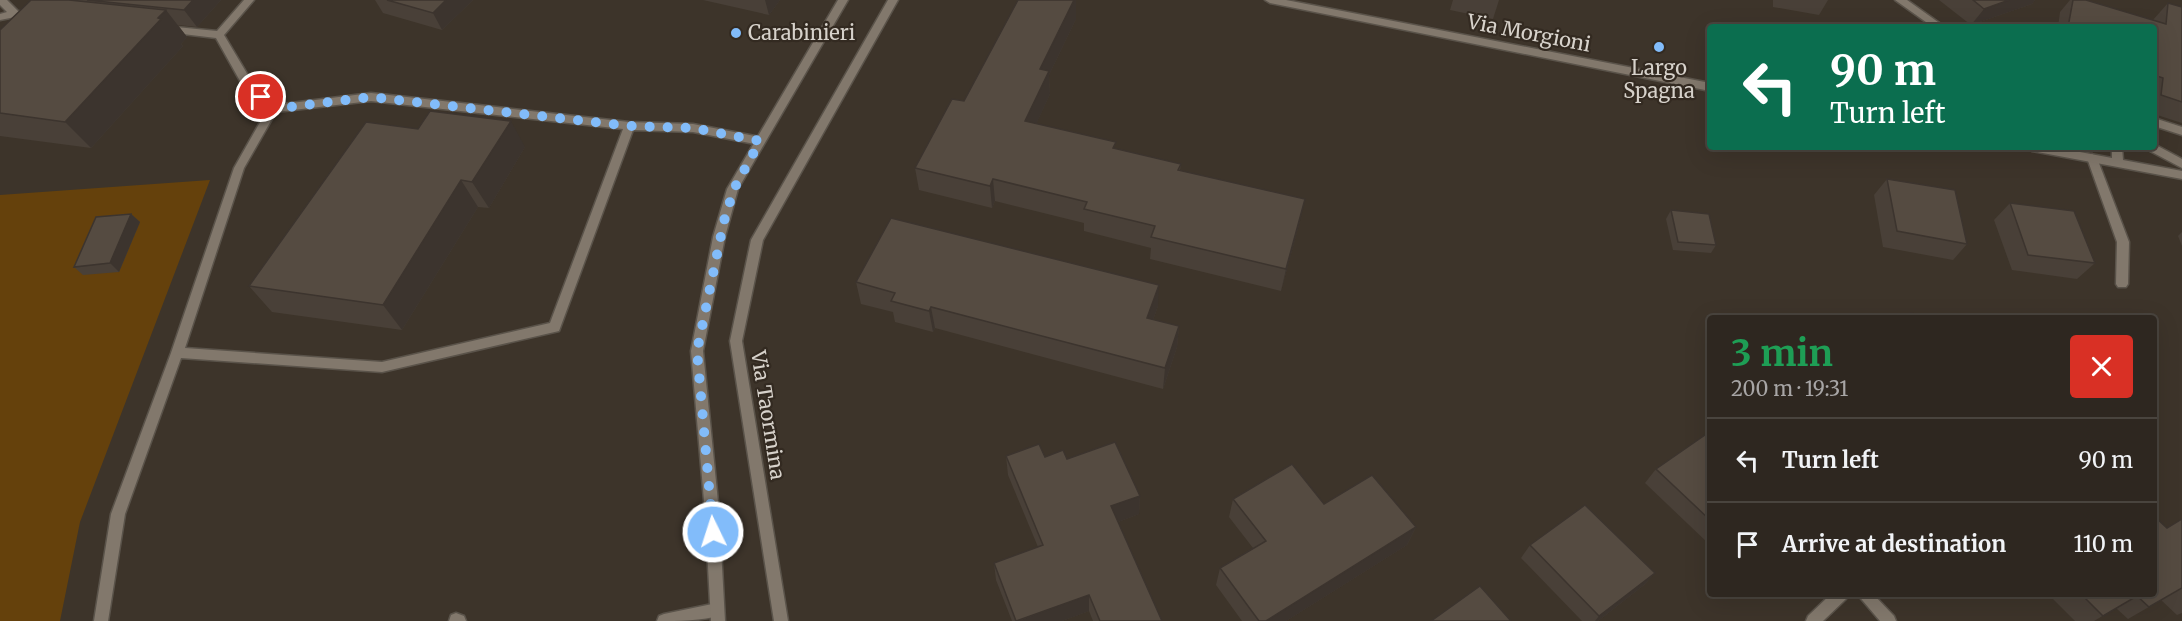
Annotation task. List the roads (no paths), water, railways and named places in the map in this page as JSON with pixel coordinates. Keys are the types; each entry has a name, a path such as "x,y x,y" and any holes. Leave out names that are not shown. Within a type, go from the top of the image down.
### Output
{"street":[{"path":"1,0 15,14"},
{"path":"219,34 249,0"},
{"path":"664,621 718,615 712,512 697,351 719,237 734,189 843,0"},
{"name":"Via Taormina","path":"781,621 736,341 757,240 893,0"},
{"name":"Via Morgioni","path":"1270,0 1707,86"},
{"path":"1900,0 1936,24"},
{"path":"0,17 15,14 49,17"},
{"path":"151,28 219,34"},
{"path":"219,34 248,85 273,109"},
{"path":"273,109 371,97 629,126 693,128 760,141"},
{"path":"100,621 118,514 177,353 239,168 273,109"},
{"path":"2157,123 2182,131"},
{"path":"177,353 382,367 555,327 629,126"},
{"path":"2048,150 2182,175"},
{"path":"2117,150 2118,163"},
{"path":"2156,150 2182,164"},
{"path":"2092,158 2123,242 2122,284"},
{"path":"1813,621 1838,597"},
{"path":"1867,597 1889,621"}],"place":[{"name":"Carabinieri","path":"736,33"},
{"name":"Largo Spagna","path":"1659,47"}]}
